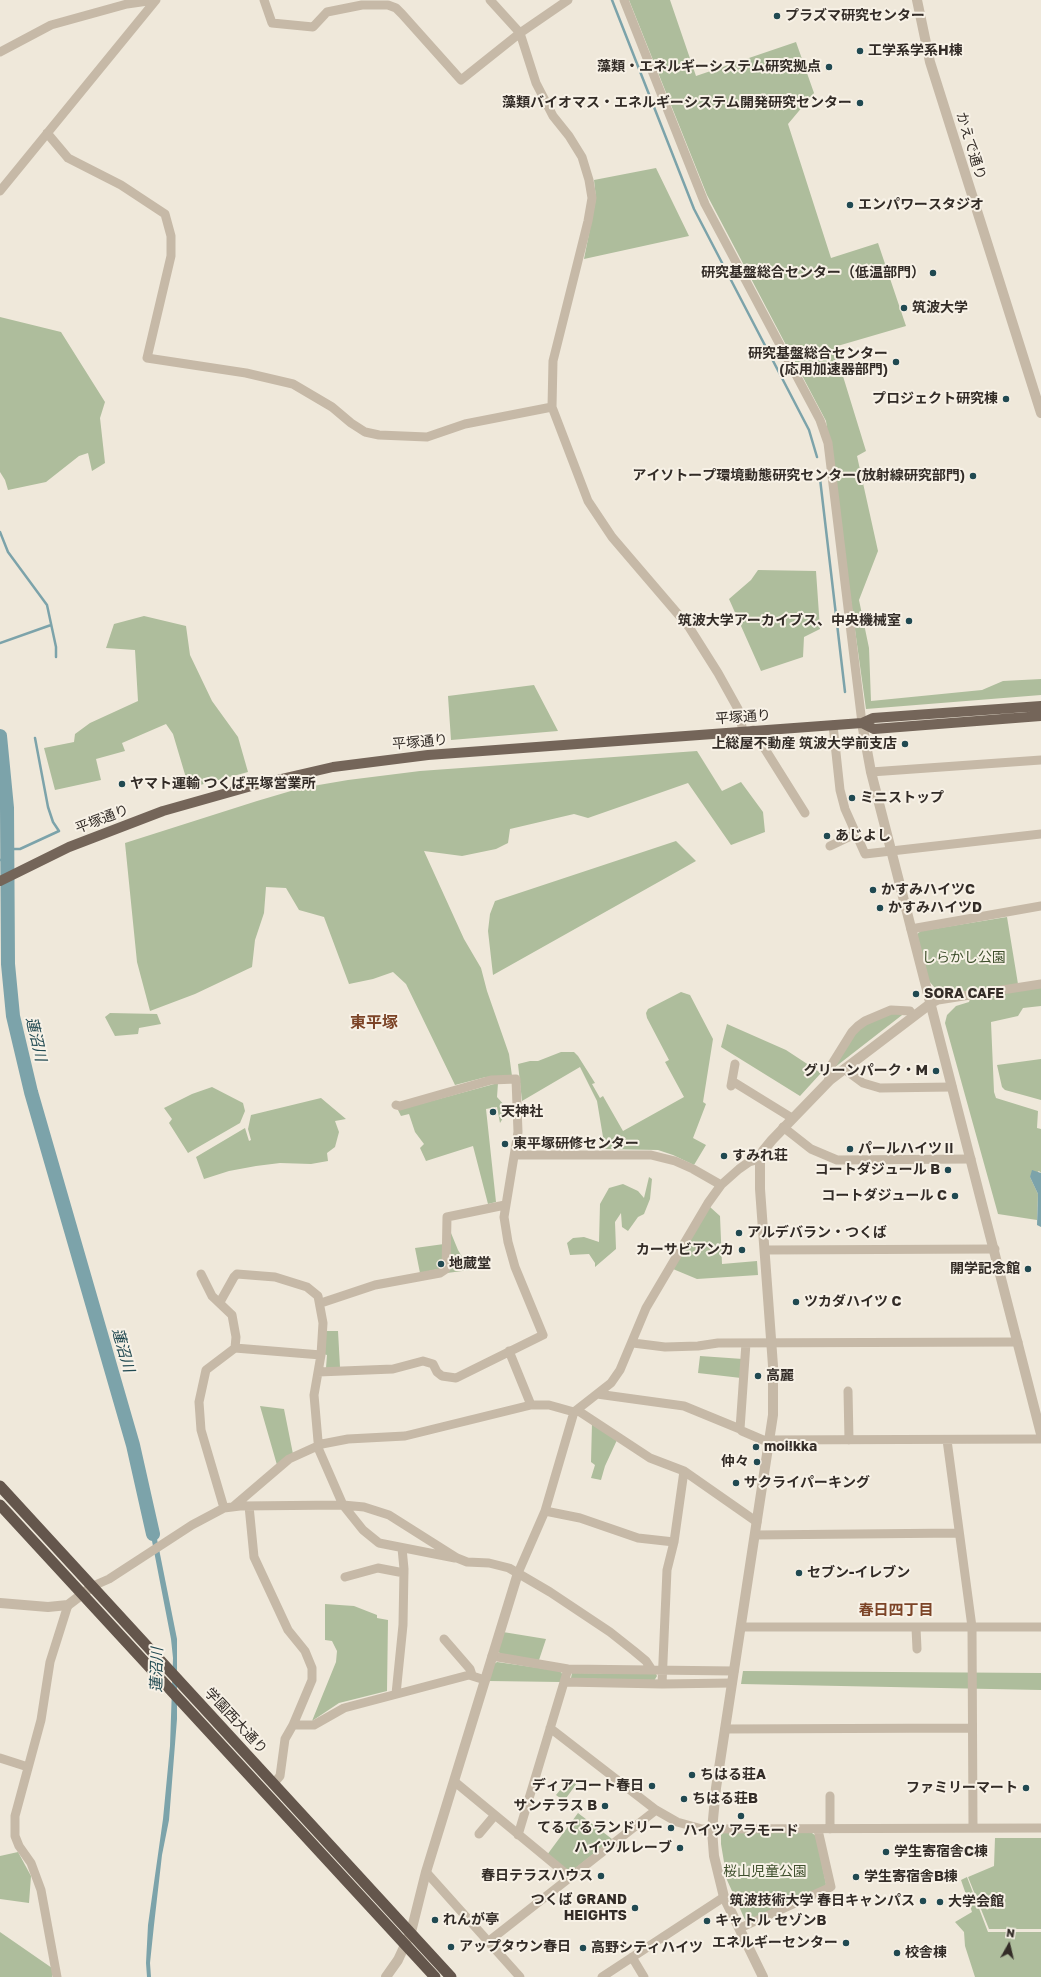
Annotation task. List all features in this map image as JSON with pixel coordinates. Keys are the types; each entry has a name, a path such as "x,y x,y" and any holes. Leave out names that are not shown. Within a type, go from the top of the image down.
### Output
{"highway":[{"name":"学園西大通り","path":"0,1486 451,1977"},
{"name":"学園西大通り","path":"0,1505 435,1977"}],"main road":[{"name":"平塚通り","path":"1,880 69,847 163,811 255,784 333,767 428,755 862,723 873,718 1041,706"},
{"name":"平塚通り","path":"862,723 874,729 1041,716"}],"street":[{"path":"0,52 51,25 127,4 155,0"},
{"path":"0,191 155,0"},
{"path":"264,0 272,23 313,27 327,12 362,5 388,5 396,8 461,80 520,33 568,0"},
{"path":"490,0 520,33 536,83 552,116 569,136 582,157 589,180 592,198 588,221 553,362 552,407 588,501 612,537 689,627 738,709 748,731 805,813"},
{"path":"624,0 705,204 820,420 828,442 862,723 872,772 1041,1434"},
{"name":"かえで通り","path":"917,0 930,62 1041,413"},
{"path":"46,133 68,158 121,185 165,214 171,236 171,256 147,358 246,373 293,384 332,407 351,424 365,432 379,435 427,437 465,424 552,407"},
{"path":"833,725 840,790 855,834 865,854 1041,834"},
{"path":"872,772 1041,760"},
{"path":"830,846 855,834"},
{"path":"911,929 1041,906"},
{"path":"763,1977 724,1897 714,1856 712,1830 713,1804 770,1441 774,1386 759,1177 760,1159 763,1151 783,1127 830,1080 930,1004 938,1000 1041,984"},
{"path":"830,1080 827,1074 829,1069 852,1032 858,1026 865,1021 891,1010 910,1012 913,1016"},
{"path":"735,1064 732,1084 792,1118"},
{"path":"844,1069 863,1083 880,1088 952,1087"},
{"path":"318,1372 393,1368 423,1361 433,1364 437,1372 442,1376 456,1378 509,1351 541,1337 543,1332 512,1258 504,1217 518,1132 516,1078 491,1080 400,1106 396,1105"},
{"path":"783,1127 811,1149 837,1160 971,1159"},
{"path":"515,1155 651,1155 675,1161 693,1169 721,1186"},
{"path":"386,1977 406,1945 411,1932 426,1872 455,1782 492,1656 518,1574 545,1511 575,1411 612,1383 616,1377 633,1342 646,1308 708,1203 721,1186 748,1162 760,1159"},
{"path":"321,1303 375,1284 440,1273 446,1269 447,1217 505,1205"},
{"path":"765,1250 995,1249"},
{"path":"201,1274 212,1296 232,1315 236,1337 235,1348"},
{"path":"220,1302 234,1277 238,1274 275,1277 307,1287 318,1296 321,1303 323,1323 321,1355 314,1394 318,1446 343,1505 370,1537 379,1543 457,1558"},
{"path":"633,1342 665,1348 718,1343 1018,1342"},
{"path":"740,1429 746,1343"},
{"path":"224,1508 201,1430 199,1402 206,1370 235,1348 321,1355"},
{"path":"509,1351 531,1405"},
{"path":"848,1391 849,1440"},
{"path":"597,1394 684,1406 740,1429 742,1432 770,1441 1041,1439"},
{"path":"234,1506 289,1459 318,1446 348,1439 405,1436 531,1405 549,1405 575,1411 650,1458 684,1471 757,1522"},
{"path":"947,1440 972,1627 973,1828"},
{"path":"662,1684 667,1570 674,1542 684,1471"},
{"path":"0,1603 48,1607 68,1605 93,1586 109,1579 150,1552 224,1508 234,1506 343,1505 364,1507 379,1511 400,1521 457,1558 467,1562 497,1564 518,1574 556,1596 610,1632 646,1661 652,1670"},
{"path":"249,1506 254,1557 288,1630 305,1651 312,1668 312,1680 294,1725 285,1739 280,1776 274,1783"},
{"path":"545,1511 586,1520 638,1538 674,1542"},
{"path":"756,1535 959,1533"},
{"path":"396,1694 403,1625 404,1573 402,1548"},
{"path":"345,1577 378,1568 404,1573"},
{"path":"57,1977 41,1890 31,1863 19,1846 15,1836 15,1816 41,1720 50,1662 68,1605"},
{"path":"741,1627 1041,1627"},
{"path":"916,1628 917,1649"},
{"path":"444,1639 470,1669 472,1675"},
{"path":"492,1656 568,1669 734,1671"},
{"path":"518,1835 568,1669"},
{"path":"294,1725 314,1725 344,1708 472,1675 485,1680"},
{"path":"564,1682 662,1684 732,1683"},
{"path":"550,1728 656,1810 686,1826 712,1830 1041,1828"},
{"path":"725,1729 972,1728"},
{"path":"0,1758 28,1767"},
{"path":"455,1782 570,1877"},
{"path":"830,1796 830,1829"},
{"path":"489,1941 656,1810"},
{"path":"478,1834 494,1815"},
{"path":"740,1928 831,1887 818,1830"},
{"path":"426,1872 520,1977"},
{"path":"602,1977 724,1897"},
{"path":"632,1957 644,1977"}],"green space":[{"path":"629,0 670,0 696,76 796,42 814,93 788,124 831,258 878,243 906,326 834,347 866,451 857,456 878,551 859,600 869,648 871,701 982,690 1003,681 1041,679 1041,695 866,709 826,421 707,195"},
{"path":"656,168 689,236 584,259 596,198 594,180"},
{"path":"0,317 61,332 105,402 100,418 105,463 92,471 88,453 79,456 46,482 8,490 5,480 0,472"},
{"path":"758,570 816,571 820,629 804,637 803,657 761,671 729,599 751,580"},
{"path":"144,616 186,626 190,655 212,701 238,737 248,772 189,788 173,734 166,724 122,743 125,751 96,759 101,780 55,790 44,748 74,742 75,734 90,723 138,701 135,650 106,648 114,624"},
{"path":"534,685 558,731 451,740 448,696"},
{"path":"697,751 722,791 741,782 763,812 765,832 731,845 688,783 588,818 574,814 510,829 508,843 496,849 462,856 424,851 464,939 481,968 487,991 509,1054 512,1076 486,1077 455,1085 406,984 393,972 373,979 349,984 324,917 299,910 286,888 266,887 264,913 255,940 252,967 195,994 150,1011 137,962 125,843 301,788 348,780 420,771"},
{"path":"676,841 696,861 493,975 488,931 490,914 495,901"},
{"name":"しらかし公園","path":"1007,917 1018,984 941,995 929,981 917,934 921,931"},
{"path":"1041,987 1041,1006 1023,1008 1018,1016 991,1022 994,1092 996,1098 1038,1111 1037,1128 1041,1129 1041,1173 1039,1171 1030,1177 1038,1194 1037,1220 998,1214 945,1023 947,1015 956,1006 969,1002 970,999"},
{"path":"681,992 690,995 713,1039 703,1102 706,1104 693,1138 706,1145 694,1165 658,1150 605,1149 597,1101 580,1067 522,1101 518,1064 538,1061 561,1052 574,1052 578,1056 595,1083 592,1084 600,1098 603,1096 623,1131 684,1097 665,1062 669,1060 647,1018 646,1013 648,1009"},
{"path":"891,1012 906,1012 830,1071 857,1028"},
{"path":"110,1013 157,1014 161,1024 139,1028 138,1034 115,1036 105,1017"},
{"path":"727,1024 786,1050 821,1073 800,1096 721,1047"},
{"path":"1041,1059 1041,1100 1005,1090 1002,1087 997,1065"},
{"path":"498,1083 497,1097 505,1106 506,1113 500,1123 497,1107 486,1109 496,1202 488,1204 473,1146 426,1161 420,1148 424,1144 415,1132 409,1114 401,1116 398,1110"},
{"path":"212,1087 243,1103 245,1111 240,1123 188,1153 169,1123 172,1119 164,1108 192,1094"},
{"path":"321,1098 346,1119 335,1121 339,1132 335,1147 327,1153 328,1161 311,1164 280,1163 256,1166 229,1171 204,1179 196,1157 245,1128 249,1141 251,1140 248,1129 251,1115"},
{"path":"649,1177 652,1179 650,1199 644,1214 638,1217 628,1231 622,1227 621,1213 615,1222 616,1249 595,1267 595,1263 589,1254 570,1255 567,1243 573,1238 584,1237 599,1242 600,1204 609,1188 623,1184 638,1191 644,1198"},
{"path":"710,1207 720,1216 722,1264 757,1261 758,1275 697,1279 673,1269"},
{"path":"451,1233 458,1250 470,1270 447,1273"},
{"path":"444,1244 443,1268 420,1273 415,1248"},
{"path":"326,1331 338,1331 340,1367 326,1368 327,1355 323,1354"},
{"path":"700,1356 743,1359 741,1378 698,1373"},
{"path":"260,1406 284,1409 293,1454 277,1465"},
{"path":"592,1423 617,1440 605,1466 601,1480 591,1478 595,1465 591,1462"},
{"path":"325,1604 354,1606 377,1615 377,1618 388,1620 387,1691 339,1703 312,1721 336,1662 337,1651 332,1641 325,1640"},
{"path":"503,1632 546,1639 539,1660 501,1655 498,1651"},
{"path":"497,1662 560,1671 563,1675 561,1682 489,1681 494,1664"},
{"path":"743,1671 1041,1673 1041,1690 741,1684"},
{"path":"572,1673 656,1674 657,1676 654,1681 571,1678"},
{"path":"570,1778 577,1783 564,1801 556,1795"},
{"path":"578,1813 612,1839 572,1871 567,1870 547,1855"},
{"name":"桜山児童公園","path":"812,1833 816,1836 826,1884 825,1887 746,1922 727,1880 721,1844 721,1834"},
{"path":"995,1838 1041,1838 1041,1929 989,1929 968,1877 994,1866"},
{"path":"18,1852 31,1876 29,1903 0,1899 0,1856"},
{"path":"967,1877 988,1932 1041,1932 1041,1977 975,1977 965,1946 964,1932 955,1922 972,1912 961,1880"},
{"path":"0,1932 52,1968 52,1977 0,1977"}],"water":[{"path":"1032,1170 1041,1173 1041,1227 1037,1225 1038,1194 1030,1177"},
{"path":"152,1514 177,1639 177,1719 169,1820 162,1855 150,1963 151,1977 147,1977 146,1963 148,1925 163,1819 170,1746 173,1658 171,1639 147,1515"}],"waterway":[{"path":"612,0 694,209 809,430 817,457"},
{"path":"819,470 845,692"},
{"path":"0,532 8,552 47,605 56,647 56,657"},
{"path":"0,643 51,625"},
{"name":"蓮沼川","path":"0,736 7,808 8,964 13,1016 31,1092 133,1445 153,1534"},
{"path":"8,849 20,849 59,831 53,822 48,807 35,738"},
{"name":"蓮沼川","path":"0,860 7,859"}],"place":[{"name":"プラズマ研究センター","path":"777,16"},
{"name":"工学系学系H棟","path":"860,51"},
{"name":"藻類・エネルギーシステム研究拠点","path":"829,67"},
{"name":"藻類バイオマス・エネルギーシステム開発研究センター","path":"860,103"},
{"name":"エンパワースタジオ","path":"850,205"},
{"name":"研究基盤総合センター（低温部門）","path":"933,273"},
{"name":"筑波大学","path":"904,308"},
{"name":"研究基盤総合センター (応用加速器部門)","path":"896,362"},
{"name":"プロジェクト研究棟","path":"1006,399"},
{"name":"アイソトープ環境動態研究センター(放射線研究部門)","path":"973,476"},
{"name":"筑波大学アーカイブス、中央機械室","path":"909,621"},
{"name":"上総屋不動産 筑波大学前支店","path":"905,744"},
{"name":"ヤマト運輸 つくば平塚営業所","path":"122,784"},
{"name":"ミニストップ","path":"852,798"},
{"name":"あじよし","path":"827,836"},
{"name":"かすみハイツC","path":"873,890"},
{"name":"かすみハイツD","path":"880,908"},
{"name":"SORA CAFE","path":"916,994"},
{"name":"グリーンパーク・M","path":"936,1071"},
{"name":"天神社","path":"493,1112"},
{"name":"東平塚研修センター","path":"505,1144"},
{"name":"パールハイツⅡ","path":"850,1149"},
{"name":"すみれ荘","path":"724,1156"},
{"name":"コートダジュール B","path":"948,1170"},
{"name":"コートダジュール C","path":"955,1196"},
{"name":"アルデバラン・つくば","path":"739,1233"},
{"name":"カーサビアンカ","path":"742,1250"},
{"name":"地蔵堂","path":"441,1264"},
{"name":"開学記念館","path":"1028,1269"},
{"name":"ツカダハイツ C","path":"796,1302"},
{"name":"高麗","path":"758,1376"},
{"name":"moi!kka","path":"756,1447"},
{"name":"仲々","path":"757,1462"},
{"name":"サクライパーキング","path":"736,1483"},
{"name":"セブン-イレブン","path":"799,1573"},
{"name":"ちはる荘A","path":"692,1775"},
{"name":"ディアコート春日","path":"652,1786"},
{"name":"ファミリーマート","path":"1026,1788"},
{"name":"ちはる荘B","path":"684,1799"},
{"name":"サンテラス B","path":"605,1806"},
{"name":"ハイツ アラモード","path":"741,1816"},
{"name":"てるてるランドリー","path":"671,1828"},
{"name":"ハイツルレーブ","path":"680,1848"},
{"name":"学生寄宿舎C棟","path":"886,1852"},
{"name":"春日テラスハウス","path":"601,1876"},
{"name":"学生寄宿舎B棟","path":"856,1877"},
{"name":"筑波技術大学 春日キャンパス","path":"923,1901"},
{"name":"大学会館","path":"940,1902"},
{"name":"つくば GRAND HEIGHTS","path":"635,1908"},
{"name":"れんが亭","path":"435,1920"},
{"name":"キャトル セゾンB","path":"707,1921"},
{"name":"エネルギーセンター","path":"846,1943"},
{"name":"アップタウン春日","path":"451,1947"},
{"name":"高野シティハイツ","path":"583,1948"},
{"name":"校舎棟","path":"897,1953"}],"district":[{"name":"東平塚","path":"374,1023"},
{"name":"春日四丁目","path":"896,1610"}]}
